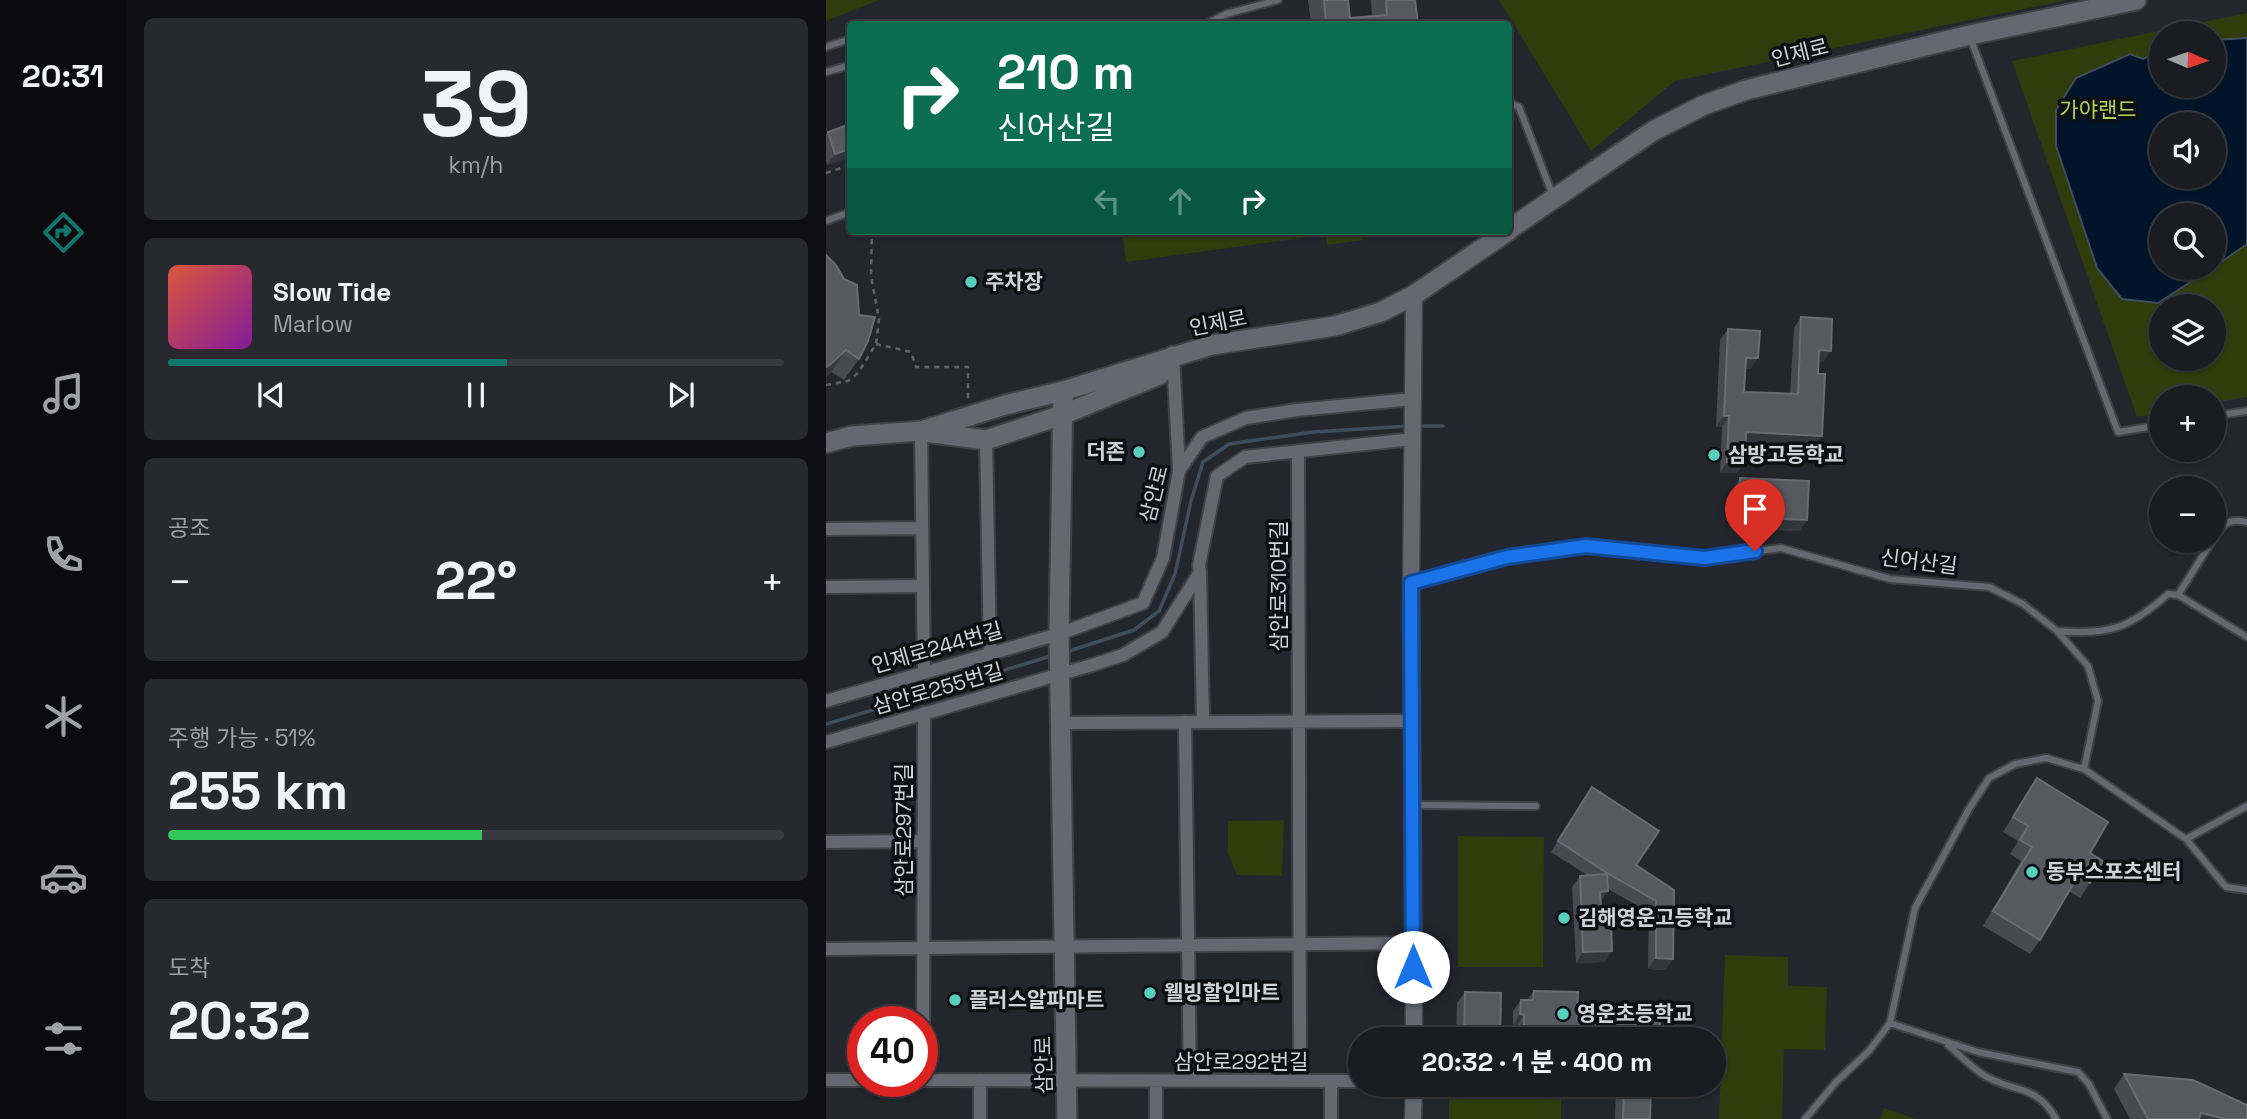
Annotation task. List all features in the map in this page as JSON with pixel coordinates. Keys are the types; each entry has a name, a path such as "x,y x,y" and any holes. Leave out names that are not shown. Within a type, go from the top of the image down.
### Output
{"main road":[{"name":"인제로","path":"1512,228 1653,131 1704,105 1746,90 1970,35 2136,0"},
{"name":"인제로","path":"826,443 852,436 921,431 1212,345 1335,326 1381,312 1414,295 1502,235"},
{"path":"921,431 986,440 1062,415 1158,374 1173,356"},
{"path":"1059,637 1063,391"},
{"name":"삼안로","path":"1059,637 1067,1119"}],"street":[{"path":"1413,1027 1411,583 1414,295"},
{"path":"1173,356 1180,471"},
{"name":"삼안로","path":"1059,637 1143,603 1163,558 1180,471 1202,437 1246,418 1297,410 1413,405"},
{"path":"921,431 924,672"},
{"path":"1203,722 1199,565 1217,476 1245,457 1413,438"},
{"path":"986,440 990,653"},
{"name":"삼안로310번길","path":"1298,450 1300,1081"},
{"path":"826,529 922,528"},
{"path":"1060,671 1123,655 1162,632 1200,572"},
{"path":"826,587 923,586"},
{"name":"인제로244번길","path":"826,701 990,653 1059,637"},
{"name":"삼안로255번길","path":"826,742 1060,671"},
{"name":"삼안로297번길","path":"923,1006 924,713"},
{"path":"1060,723 1413,721"},
{"path":"1185,722 1190,1081"},
{"path":"826,842 923,841"},
{"path":"826,948 1413,943"},
{"path":"826,1080 847,1080"},
{"name":"삼안로292번길","path":"938,1080 1331,1081 1331,1119"},
{"path":"980,1080 980,1119"},
{"name":"삼안로292번길","path":"1156,1081 1156,1119"},
{"path":"1331,1081 1348,1081"},
{"path":"1413,1119 1414,1097"}],"lane":[{"path":"1212,21 1226,14 1278,0"},
{"path":"1970,35 2118,432 2149,427"},
{"path":"826,47 847,40"},
{"path":"826,72 847,66"},
{"path":"1512,104 1519,107 1554,199"},
{"path":"826,221 847,213"},
{"path":"2226,414 2247,411"},
{"path":"2226,523 2234,519 2247,522"},
{"name":"신어산길","path":"1411,583 1507,557 1586,546 1704,558 1781,548 1890,579 1990,587 2023,604 2057,632 2088,666 2098,701 2084,769"},
{"path":"2178,595 2205,553"},
{"path":"2057,632 2089,634 2124,626 2150,610 2168,594 2178,595 2247,638"},
{"path":"1805,1119 1869,1051 1890,1023 1915,908 1989,778 2015,764 2046,758 2084,769 2186,839 2226,887 2247,890"},
{"path":"1413,805 1536,806"},
{"path":"2186,839 2247,806"},
{"path":"1890,1023 1978,1052 2078,1072 2089,1084 2107,1119"},
{"path":"1944,1041 1984,1075 2030,1092 2049,1107 2056,1119"}],"path":[{"path":"826,173 847,166"},
{"path":"826,385 848,382 858,373 876,344 879,319 871,276 872,235"},
{"path":"876,344 911,352 916,367 968,367 968,400"}],"green space":[{"path":"826,0 879,0 826,21"},
{"path":"1499,0 2067,0 1675,81 1591,151"},
{"name":"가야랜드","path":"2247,13 2247,397 2226,401 2226,385 2149,385 2149,415 2137,417 2012,61 2149,33 2149,98 2226,98 2226,21 2208,21"},
{"path":"1123,235 1309,237 1126,262"},
{"path":"1326,235 1362,235 1363,240 1327,245"},
{"path":"1284,820 1282,876 1237,875 1228,853 1228,821"},
{"path":"1458,836 1544,837 1543,967 1458,967"},
{"path":"1725,955 1788,957 1788,986 1827,987 1825,1050 1784,1049 1782,1119 1719,1119 1720,1097 1726,1097 1726,1027 1722,1027"},
{"path":"1449,1097 1561,1097 1561,1119 1449,1119"},
{"path":"1884,1108 1916,1119 1880,1119"}],"water":[{"path":"2247,38 2247,244 2226,259 2226,203 2149,203 2149,280 2193,280 2172,294 2149,294 2149,302 2122,299 2097,268 2056,146 2056,110 2076,78 2130,54 2143,59 2149,57 2149,98 2226,98 2226,39"}],"building":[{"path":"1324,0 1348,0 1350,18 1387,15 1386,0 1415,0 1418,21 1326,21"},
{"path":"847,125 847,150 835,154 828,132"},
{"path":"826,255 844,279 857,285 859,315 875,317 859,359 846,350 826,367"},
{"path":"1801,317 1832,319 1831,351 1819,350 1818,374 1825,374 1822,436 1746,432 1745,462 1727,462 1729,416 1724,416 1728,329 1760,331 1758,358 1746,358 1744,392 1798,394"},
{"path":"1740,478 1809,481 1807,520 1739,517"},
{"path":"2037,778 2108,822 2090,853 2103,861 2090,883 2078,876 2040,940 1993,911 2032,847 2020,840 2028,826 2013,817"},
{"path":"1592,787 1659,831 1636,865 1674,890 1673,959 1656,958 1656,901 1558,841"},
{"path":"1607,874 1608,891 1600,892 1602,922 1611,922 1612,951 1583,952 1580,876"},
{"path":"1534,991 1578,992 1577,1020 1660,1022 1660,1027 1524,1027 1524,1015 1520,1014 1521,1000 1533,1000"},
{"path":"1465,992 1501,993 1500,1027 1464,1027"},
{"path":"2124,1074 2193,1080 2247,1105 2247,1119 2225,1119 2201,1113 2199,1119 2148,1119"},
{"path":"1624,1097 1651,1097 1650,1119 1623,1119"}],"waterway":[{"path":"1066,652 1134,630 1159,611 1175,574 1191,501 1203,462 1229,444 1313,432 1409,426"},
{"path":"1417,426 1443,426"},
{"path":"826,724 1051,656"}],"place":[{"name":"주차장","path":"971,282"},
{"name":"더존","path":"1139,452"},
{"name":"삼방고등학교","path":"1714,455"},
{"name":"동부스포츠센터","path":"2032,872"},
{"name":"김해영운고등학교","path":"1564,918"},
{"name":"웰빙할인마트","path":"1150,993"},
{"name":"플러스알파마트","path":"955,1000"},
{"name":"영운초등학교","path":"1563,1014"}],"route":[{"path":"1413,967 1411,583 1507,557 1586,546 1704,558 1755,551"}]}
